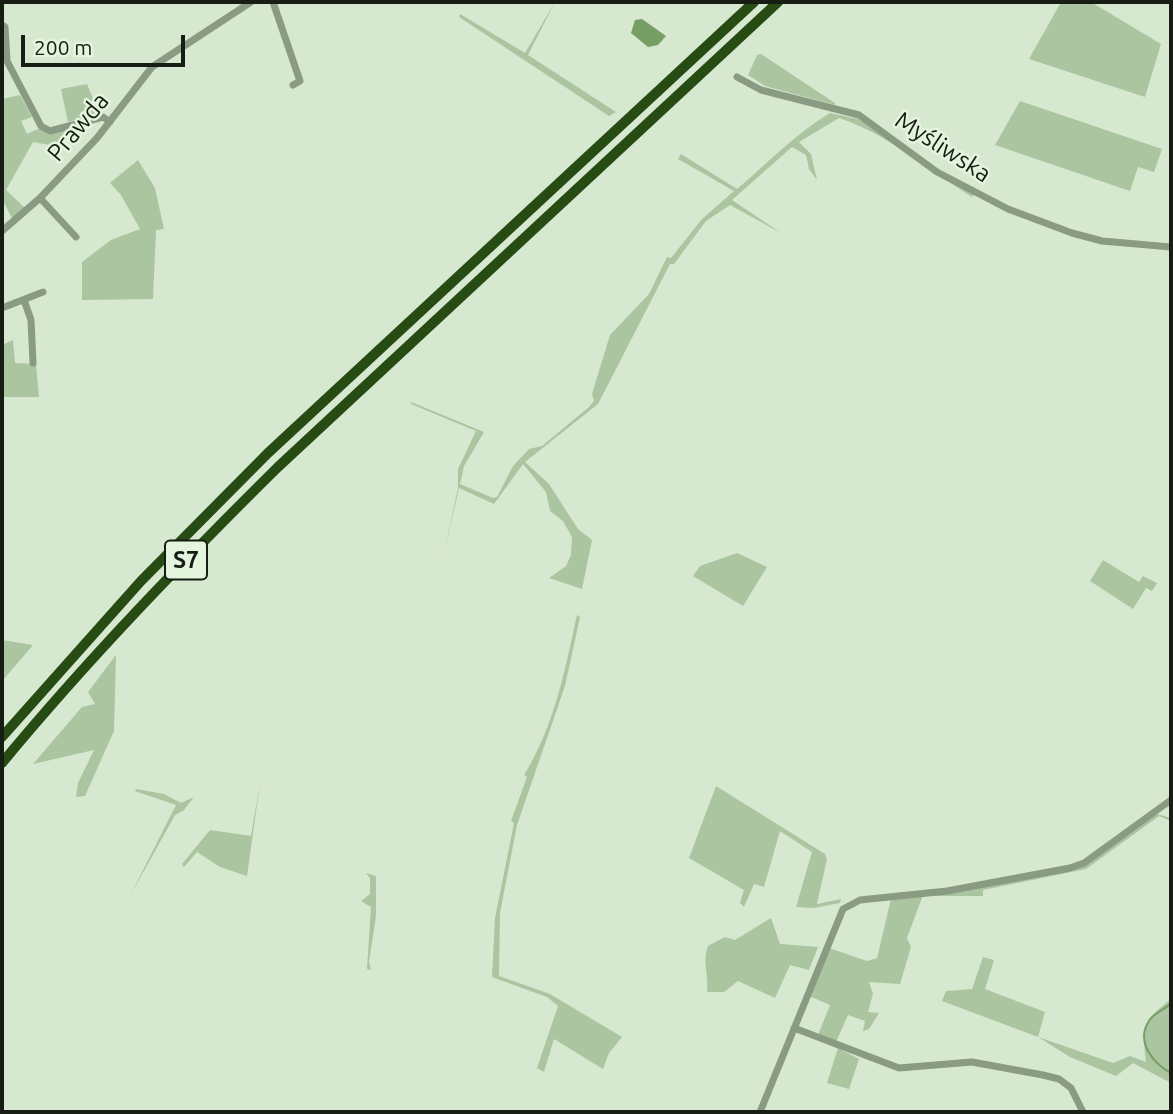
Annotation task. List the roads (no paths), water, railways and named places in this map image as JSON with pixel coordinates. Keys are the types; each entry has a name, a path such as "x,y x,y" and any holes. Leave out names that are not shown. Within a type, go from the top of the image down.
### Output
{"highway":[{"name":"S7","path":"2,737 141,581 259,462 754,2"},
{"name":"S7","path":"2,763 59,695 269,476 778,2"}],"street":[{"name":"Prawda","path":"2,231 40,198 110,122 152,67 251,2"},
{"path":"273,2 300,81 293,85"},
{"path":"2,26 5,27 7,61 41,126 50,131 103,117 110,122"},
{"name":"Myśliwska","path":"737,78 761,90 859,115 937,172 1008,209 1072,233 1102,240 1171,247"},
{"path":"40,198 76,237"},
{"path":"2,308 43,292"},
{"path":"23,300 31,320 33,363"},
{"path":"760,1112 843,909 860,900 947,891 1070,868 1084,863 1171,800"},
{"path":"794,1028 899,1068 972,1062 1043,1074 1059,1079 1071,1088 1083,1112"}],"waterway":[{"path":"1171,1003 1151,1018 1144,1037 1148,1052 1158,1064 1171,1073"}]}
